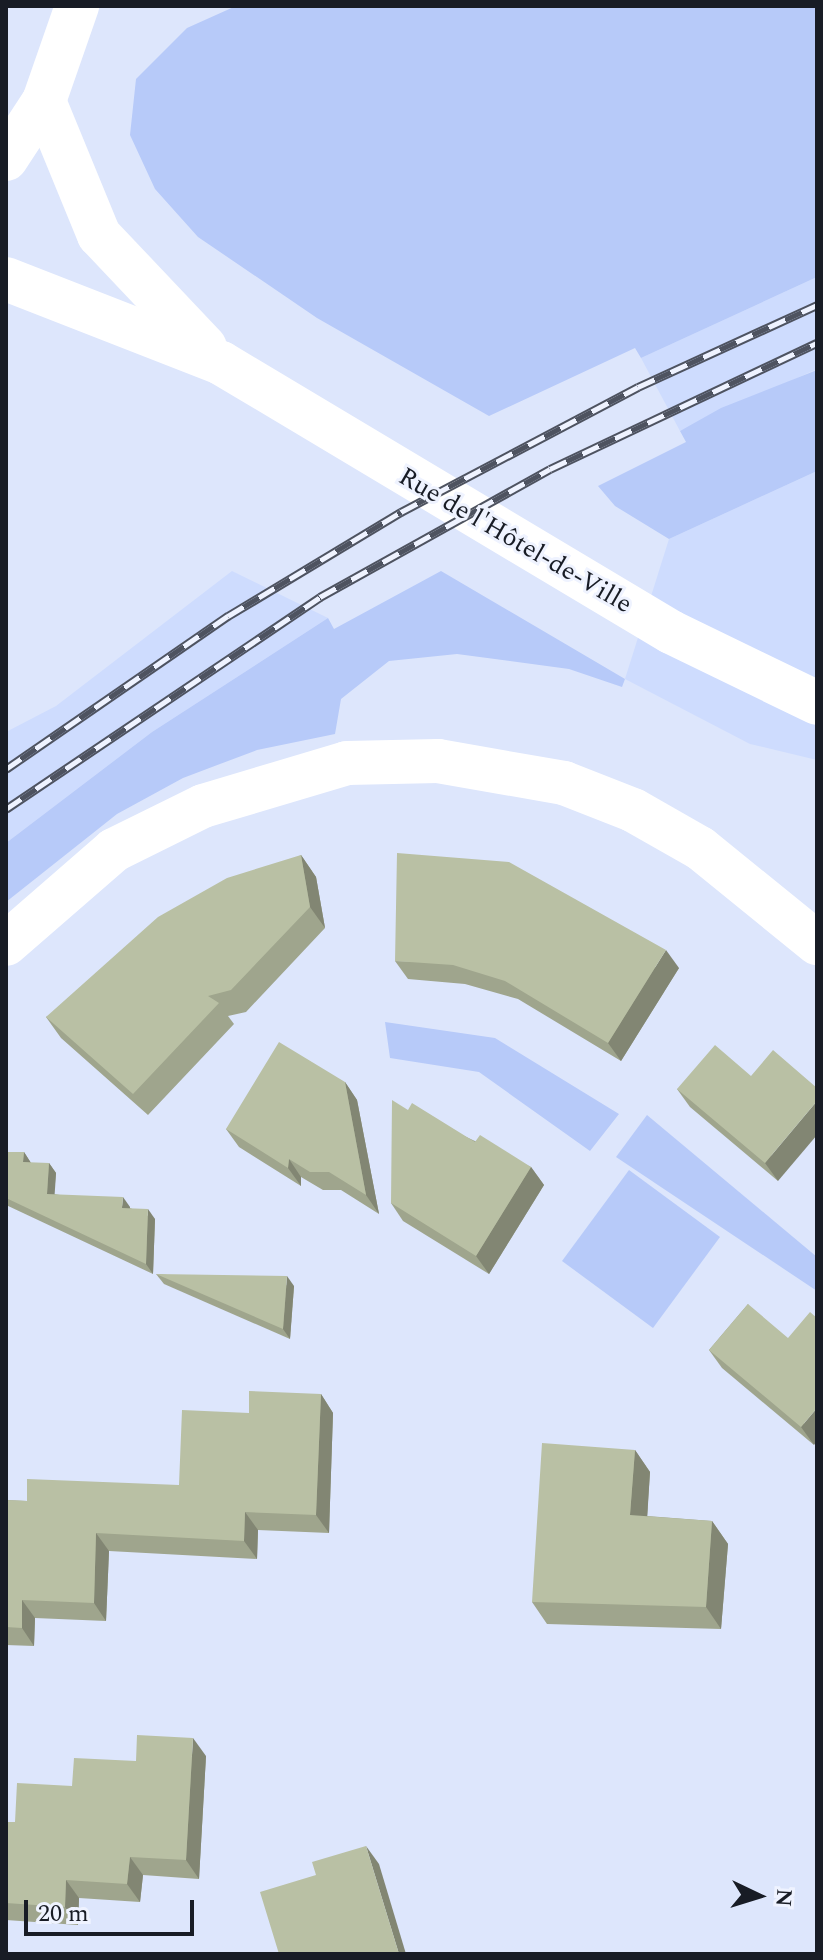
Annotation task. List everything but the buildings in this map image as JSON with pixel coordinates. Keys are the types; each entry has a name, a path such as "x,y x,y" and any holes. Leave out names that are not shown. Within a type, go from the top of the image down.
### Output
{"main road":[{"path":"6,159 44,101 80,11"},
{"name":"Rue de l'Hôtel-de-Ville","path":"44,101 99,235 221,363"},
{"name":"Rue de l'Hôtel-de-Ville","path":"6,279 221,363 671,632 817,703"},
{"path":"6,944 114,850 203,806 347,763 438,761 552,780 633,810 700,848 817,943"}],"shaded area":[{"path":"236,6 817,6 817,277 641,358 635,348 489,416 317,318 198,237 155,189 130,135 136,79 187,28"},
{"path":"817,277 817,369 680,431 641,358"},
{"path":"817,370 817,471 669,539 615,506 598,486 686,442 680,431 721,408"},
{"path":"817,471 817,760 750,744 625,679 669,539"},
{"path":"232,571 328,618 152,732 6,843 6,732 56,706"},
{"path":"441,571 625,679 622,687 569,669 457,654 389,661 341,699 335,734 257,750 183,778 117,814 6,902 6,843 152,732 328,618 334,629"},
{"path":"385,1022 495,1038 619,1114 590,1151 479,1072 390,1058"},
{"path":"647,1115 817,1257 817,1291 616,1157"},
{"path":"629,1170 720,1237 653,1328 562,1261"}],"railway":[{"path":"6,769 228,616 401,512 638,387 817,305"},
{"path":"6,809 320,597 550,469 817,343"}]}
